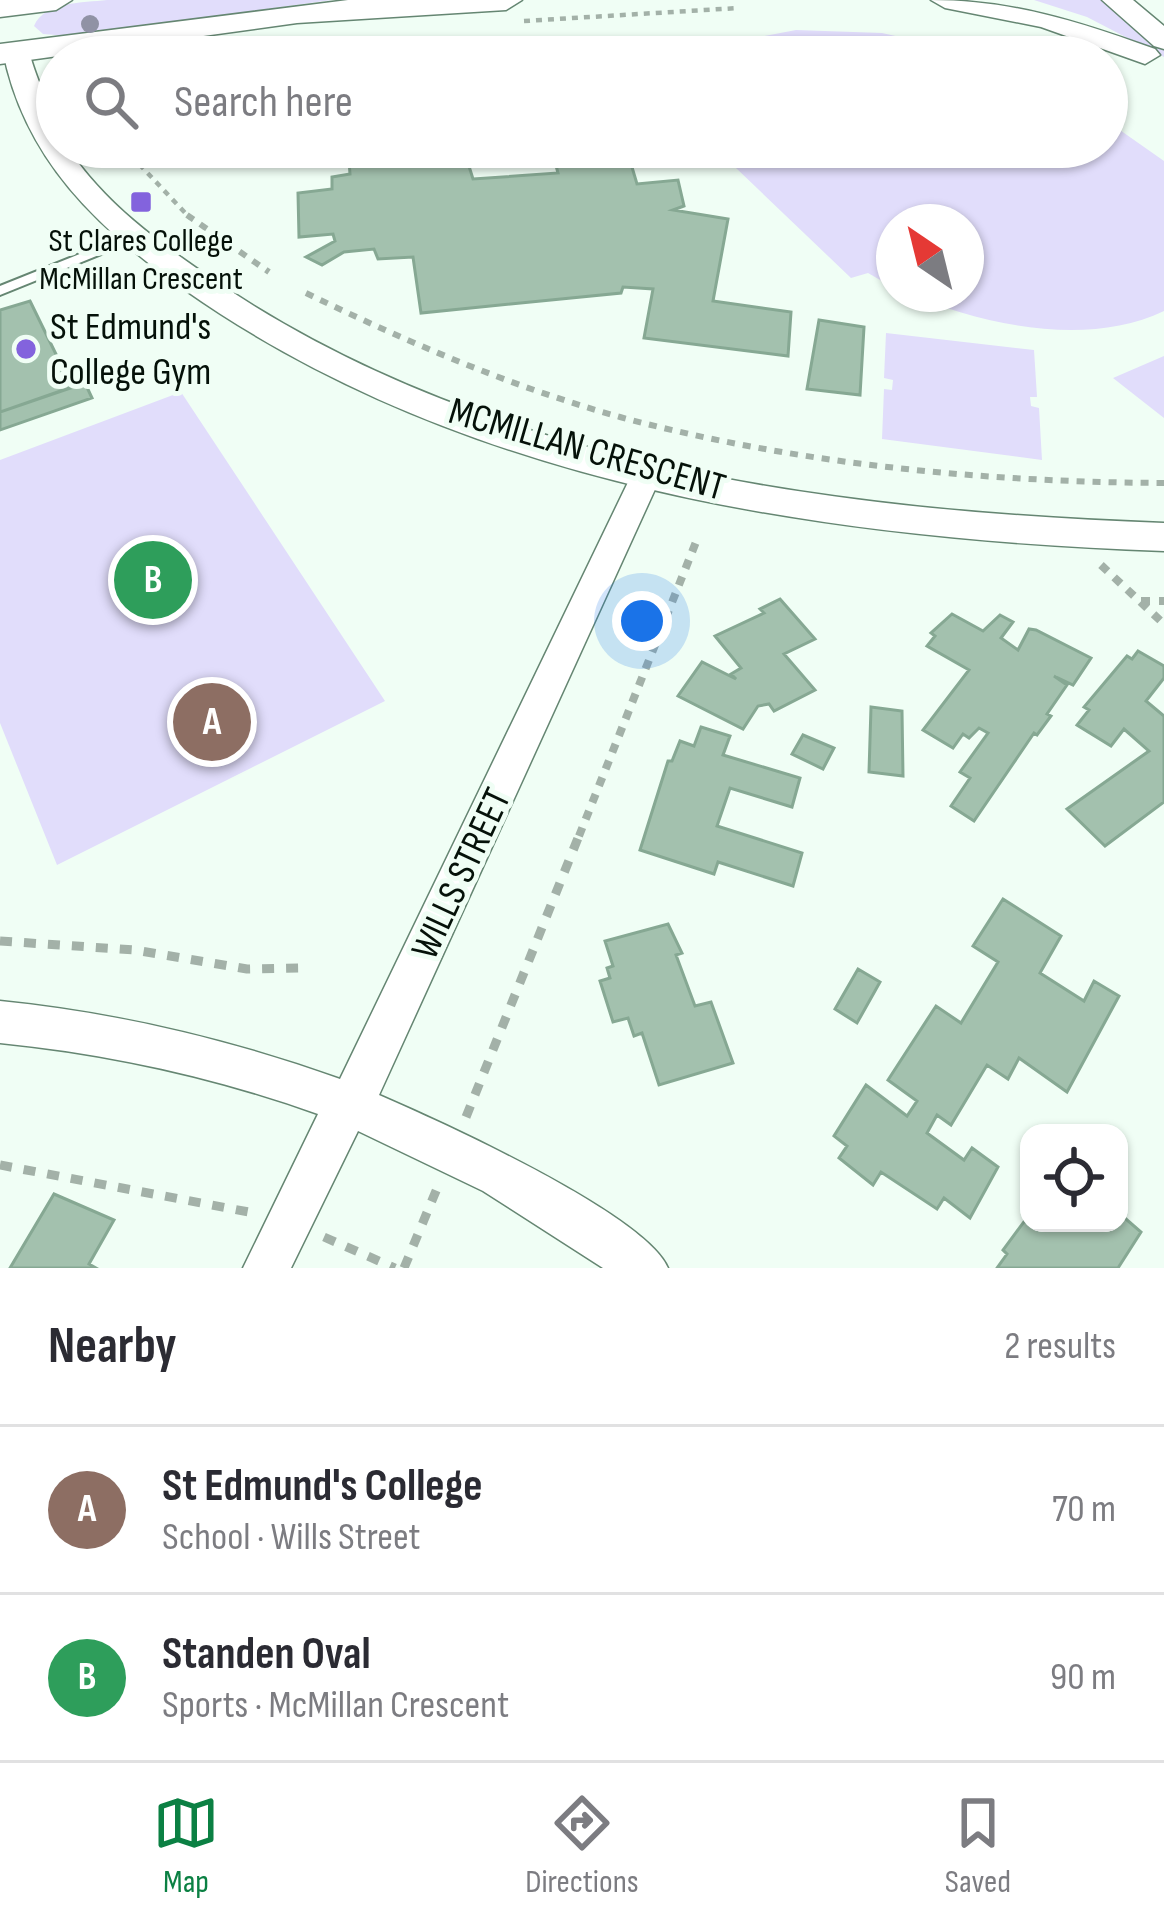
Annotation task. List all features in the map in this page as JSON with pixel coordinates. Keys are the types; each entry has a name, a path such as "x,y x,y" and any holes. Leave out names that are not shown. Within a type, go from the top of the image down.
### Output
{"highway":[{"path":"8,52 6,6 56,0"},
{"path":"127,36 376,0"},
{"path":"297,13 506,0"}],"main road":[{"path":"945,0 1048,20 1101,36"},
{"path":"1008,0 1116,36"},
{"path":"1116,0 1158,53"},
{"path":"1128,41 1158,53"},
{"path":"1128,44 1158,53"}],"street":[{"name":"MCMILLAN CRESCENT","path":"8,52 36,114"},
{"name":"MCMILLAN CRESCENT","path":"67,168 133,237 233,310 346,370 505,434 647,474 793,504 939,526 1164,537"},
{"name":"WILLS STREET","path":"267,1268 407,993 647,474"},
{"path":"0,1022 76,1028 160,1044 348,1104 452,1150 550,1203 644,1268"}],"lane":[{"path":"0,291 133,237"}],"path":[{"path":"143,168 190,218 269,272"},
{"path":"307,293 394,336 630,418 869,463 1008,478 1164,483"},
{"path":"404,1268 696,542"},
{"path":"1164,601 1140,601 1164,624"},
{"path":"0,941 135,950 247,969 301,968"},
{"path":"0,1165 172,1195 289,1222 394,1268"}],"shaded area":[{"path":"107,0 332,0 69,36 43,34 34,26 56,8"},
{"path":"1034,0 1103,0 1164,46 1164,57 1128,36"},
{"path":"796,30 896,36 764,36"},
{"path":"1128,136 1164,161 1164,311 1134,322 1069,330 1002,323 960,312 984,312 984,204 876,204 876,278 868,273 851,278 736,168 1128,168"},
{"path":"886,333 1034,350 1037,397 1030,397 1031,406 1039,408 1042,460 882,439 884,389 892,390 893,380 884,378"},
{"path":"1164,356 1164,418 1113,378"},
{"path":"181,392 385,701 57,865 0,723 0,460"}],"building":[{"path":"350,168 470,168 473,179 558,173 557,168 632,168 637,184 678,180 684,206 673,210 728,219 713,301 791,312 788,356 644,338 653,289 623,287 621,293 421,313 413,257 378,259 374,249 344,252 322,265 306,257 335,241 333,234 299,237 298,193 332,189 332,177 350,174"},
{"name":"St Edmund's College Gym","path":"30,301 72,387 0,412 0,310"},
{"path":"819,320 864,327 860,395 807,389"},
{"path":"85,383 92,398 0,430 0,412"},
{"path":"780,599 815,639 784,654 815,690 774,711 769,704 758,706 743,729 678,696 702,662 736,679 731,674 741,668 715,636 764,613 760,609"},
{"path":"952,614 983,631 1000,615 1013,622 1001,638 1018,650 1029,629 1091,658 1073,685 1054,676 1067,685 1047,714 1051,716 1034,733 974,821 951,806 970,778 960,772 988,733 979,728 969,738 963,734 953,748 923,730 969,670 927,646 935,636 931,633"},
{"path":"1138,651 1164,666 1164,678 1146,701 1164,716 1164,802 1105,846 1067,809 1149,751 1124,729 1111,746 1077,725 1089,710 1084,707 1127,656 1132,659"},
{"path":"871,707 902,711 903,776 869,772"},
{"path":"701,727 730,736 723,755 800,778 792,807 730,788 717,826 802,853 793,886 718,862 714,874 640,850 668,761 680,741 694,746"},
{"path":"803,735 834,748 823,769 792,754"},
{"path":"1003,899 1061,936 1040,973 1084,1001 1094,981 1119,996 1067,1092 1019,1058 1008,1079 987,1065 951,1125 937,1115 927,1133 964,1160 972,1148 998,1167 970,1218 944,1198 937,1209 881,1172 873,1185 839,1158 847,1146 834,1136 866,1085 907,1116 917,1101 888,1080 936,1006 961,1023 998,962 973,946"},
{"path":"668,924 682,953 676,955 695,1006 711,1002 733,1063 659,1085 642,1033 634,1036 628,1018 613,1022 600,981 610,978 607,968 613,966 605,941"},
{"path":"858,969 880,982 857,1023 835,1009"},
{"path":"54,1194 114,1220 89,1264 96,1268 10,1268"},
{"path":"1128,1221 1141,1232 1118,1268 997,1268 1007,1254 1003,1250 1020,1227 1020,1232 1128,1232"}],"place":[{"name":"St Clares College McMillan Crescent","path":"141,202"},
{"name":"St Edmund's College Gym","path":"26,349"},
{"name":"Standen Oval","path":"153,580"},
{"name":"St Edmund's College","path":"212,722"}]}
